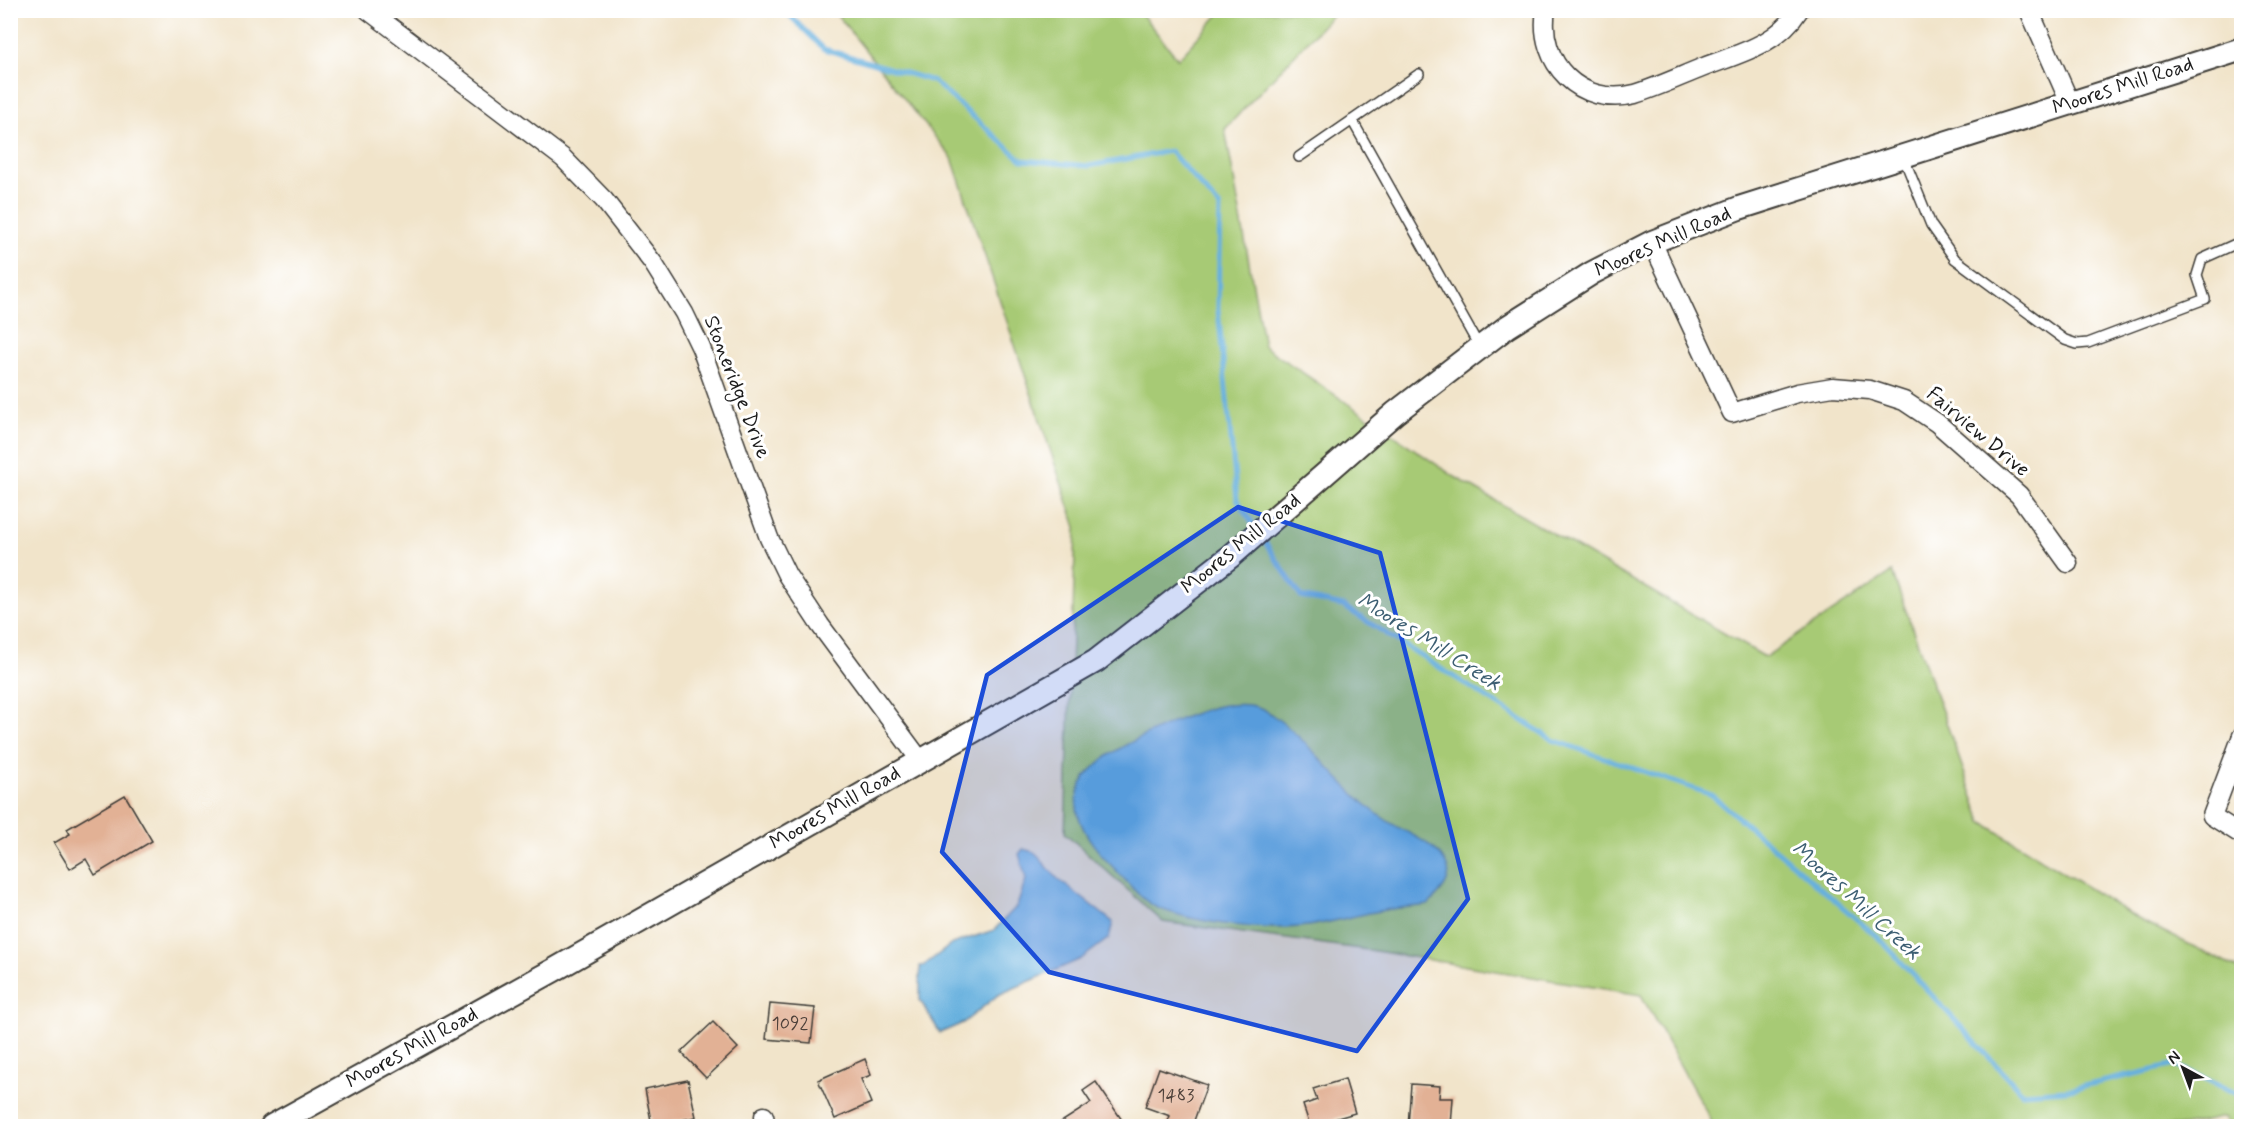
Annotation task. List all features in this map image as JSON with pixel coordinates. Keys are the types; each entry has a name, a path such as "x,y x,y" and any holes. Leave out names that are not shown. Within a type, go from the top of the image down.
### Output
{"street":[{"name":"Stoneridge Drive","path":"368,10 562,158 604,200 653,263 684,313 701,348 769,538 787,575 820,626 921,760"},
{"path":"1546,10 1543,29 1550,55 1566,78 1584,88 1606,95 1633,94 1770,42 1790,26 1799,10"},
{"path":"2029,10 2070,103"},
{"name":"Moores Mill Road","path":"275,1125 564,964 1096,661 1232,556 1395,413 1507,327 1592,273 1652,242 1739,208 2241,49"},
{"name":"Fairview Drive","path":"1652,242 1731,413 1797,393 1833,387 1870,390 1904,400 1937,423 2019,495 2068,562"},
{"path":"2241,736 2212,816 2241,835"}],"lane":[{"path":"2150,10 2169,10"},
{"path":"1299,158 1419,74"},
{"path":"1352,120 1480,348"},
{"path":"1903,156 1931,225 1955,259 2065,340 2077,344 2088,343 2205,299 2197,274 2202,259 2222,247 2241,240"}],"highlighted area":[{"path":"1238,507 1380,553 1468,899 1357,1051 1049,972 942,852 987,675"}],"green space":[{"path":"834,11 1139,11 1178,59 1222,11 1336,11 1225,129 1264,346 1455,477 1765,657 1892,572 1982,822 2138,919 2241,970 2241,1126 2229,1126 2224,1117 2182,1126 1714,1126 1641,995 1382,952 1163,922 1065,833 1076,527 952,158"}],"water":[{"path":"1242,704 1268,712 1299,737 1370,808 1436,851 1443,858 1449,872 1440,893 1428,905 1396,908 1290,928 1252,927 1211,922 1158,908 1144,899 1089,839 1079,818 1077,800 1082,783 1092,769 1129,743 1187,716 1224,705"},
{"path":"1023,849 1034,852 1058,879 1113,922 1109,938 1081,959 998,995 963,1023 940,1033 920,1000 920,966 952,944 994,930 1017,906 1026,879 1019,854"}],"building":[{"path":"125,795 152,841 95,875 86,859 70,869 54,843 70,834 67,829"},
{"path":"770,1004 815,1008 811,1043 766,1039"},
{"path":"713,1022 738,1048 706,1078 681,1052"},
{"path":"865,1059 871,1075 861,1079 871,1103 835,1119 818,1080"},
{"path":"1159,1068 1207,1085 1192,1126 1166,1126 1170,1116 1145,1107"},
{"path":"1345,1079 1355,1113 1310,1126 1303,1105 1317,1100 1313,1089"},
{"path":"688,1080 696,1117 652,1126 645,1089"},
{"path":"1096,1082 1122,1120 1112,1126 1055,1126 1091,1103 1083,1091"},
{"path":"1411,1084 1440,1086 1439,1098 1453,1098 1451,1126 1408,1126"}],"waterway":[{"name":"Moores Mill Creek","path":"784,10 824,49 933,81 1022,160 1089,166 1170,151 1220,207 1218,309 1237,499 1256,529"},
{"name":"Moores Mill Creek","path":"1261,536 1301,597 1343,606 1553,740 1712,795 1881,940 2022,1093 2066,1090 2175,1065 2242,1096"}]}
